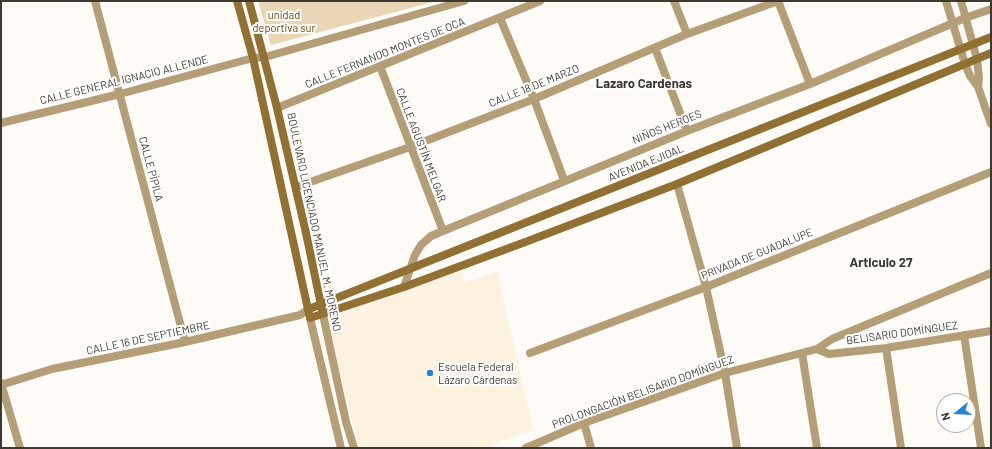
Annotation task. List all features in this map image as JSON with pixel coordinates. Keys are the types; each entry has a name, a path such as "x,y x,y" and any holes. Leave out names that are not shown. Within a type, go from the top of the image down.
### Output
{"main road":[{"path":"237,1 253,58 309,314 323,315 404,287 677,184 991,53"},
{"name":"BOULEVARD LICENCIADO MANUEL M. MORENO","path":"249,1 278,108 323,315"},
{"name":"AVENIDA EJIDAL","path":"309,314 321,305 991,37"}],"street":[{"name":"CALLE PÍPILA","path":"95,1 184,342"},
{"name":"CALLE GENERAL IGNACIO ALLENDE","path":"1,123 120,94 253,58 265,57 464,1"},
{"name":"CALLE FERNANDO MONTES DE OCA","path":"278,108 540,1"},
{"path":"674,1 687,34"},
{"path":"778,1 810,84"},
{"name":"CALLE 18 DE MARZO","path":"296,187 410,147 534,99 766,2 778,1"},
{"path":"946,1 965,64 970,76 978,86 991,124"},
{"path":"960,1 977,59 979,78 978,86"},
{"name":"NIÑOS HEROES","path":"404,287 421,245 432,236 442,231 564,180 810,84 952,23 991,9"},
{"path":"500,18 534,99 564,180"},
{"path":"655,48 687,131"},
{"name":"CALLE AGUSTÍN MELGAR","path":"380,66 442,231"},
{"name":"PRIVADA DE GUADALUPE","path":"530,354 706,287 991,172"},
{"path":"677,184 706,287 725,373 737,448"},
{"name":"PROLONGACIÓN BELISARIO DOMÍNGUEZ","path":"526,448 584,423 725,373 817,349 832,339 991,273"},
{"path":"309,314 341,448"},
{"name":"CALLE 16 DE SEPTIEMBRE","path":"1,384 52,369 184,342 309,314"},
{"name":"BOULEVARD LICENCIADO MANUEL M. MORENO","path":"323,315 354,448"},
{"name":"BELISARIO DOMÍNGUEZ","path":"817,349 829,354 886,348 991,331"},
{"path":"964,335 981,448"},
{"path":"886,348 901,448"},
{"path":"802,353 817,448"},
{"path":"1,384 20,448"},
{"path":"330,403 342,400"},
{"path":"584,423 591,448"}],"shaded area":[{"name":"Escuela Federal Lázaro Cárdenas","path":"461,271 464,283 497,272 533,429 486,448 359,448 325,317"}],"green space":[{"name":"unidad deportiva sur","path":"258,1 437,1 271,45"}],"place":[{"name":"Escuela Federal Lázaro Cárdenas","path":"430,373"}],"district":[{"name":"Lazaro Cardenas","path":"644,84"},
{"name":"Articulo 27","path":"881,263"}]}
